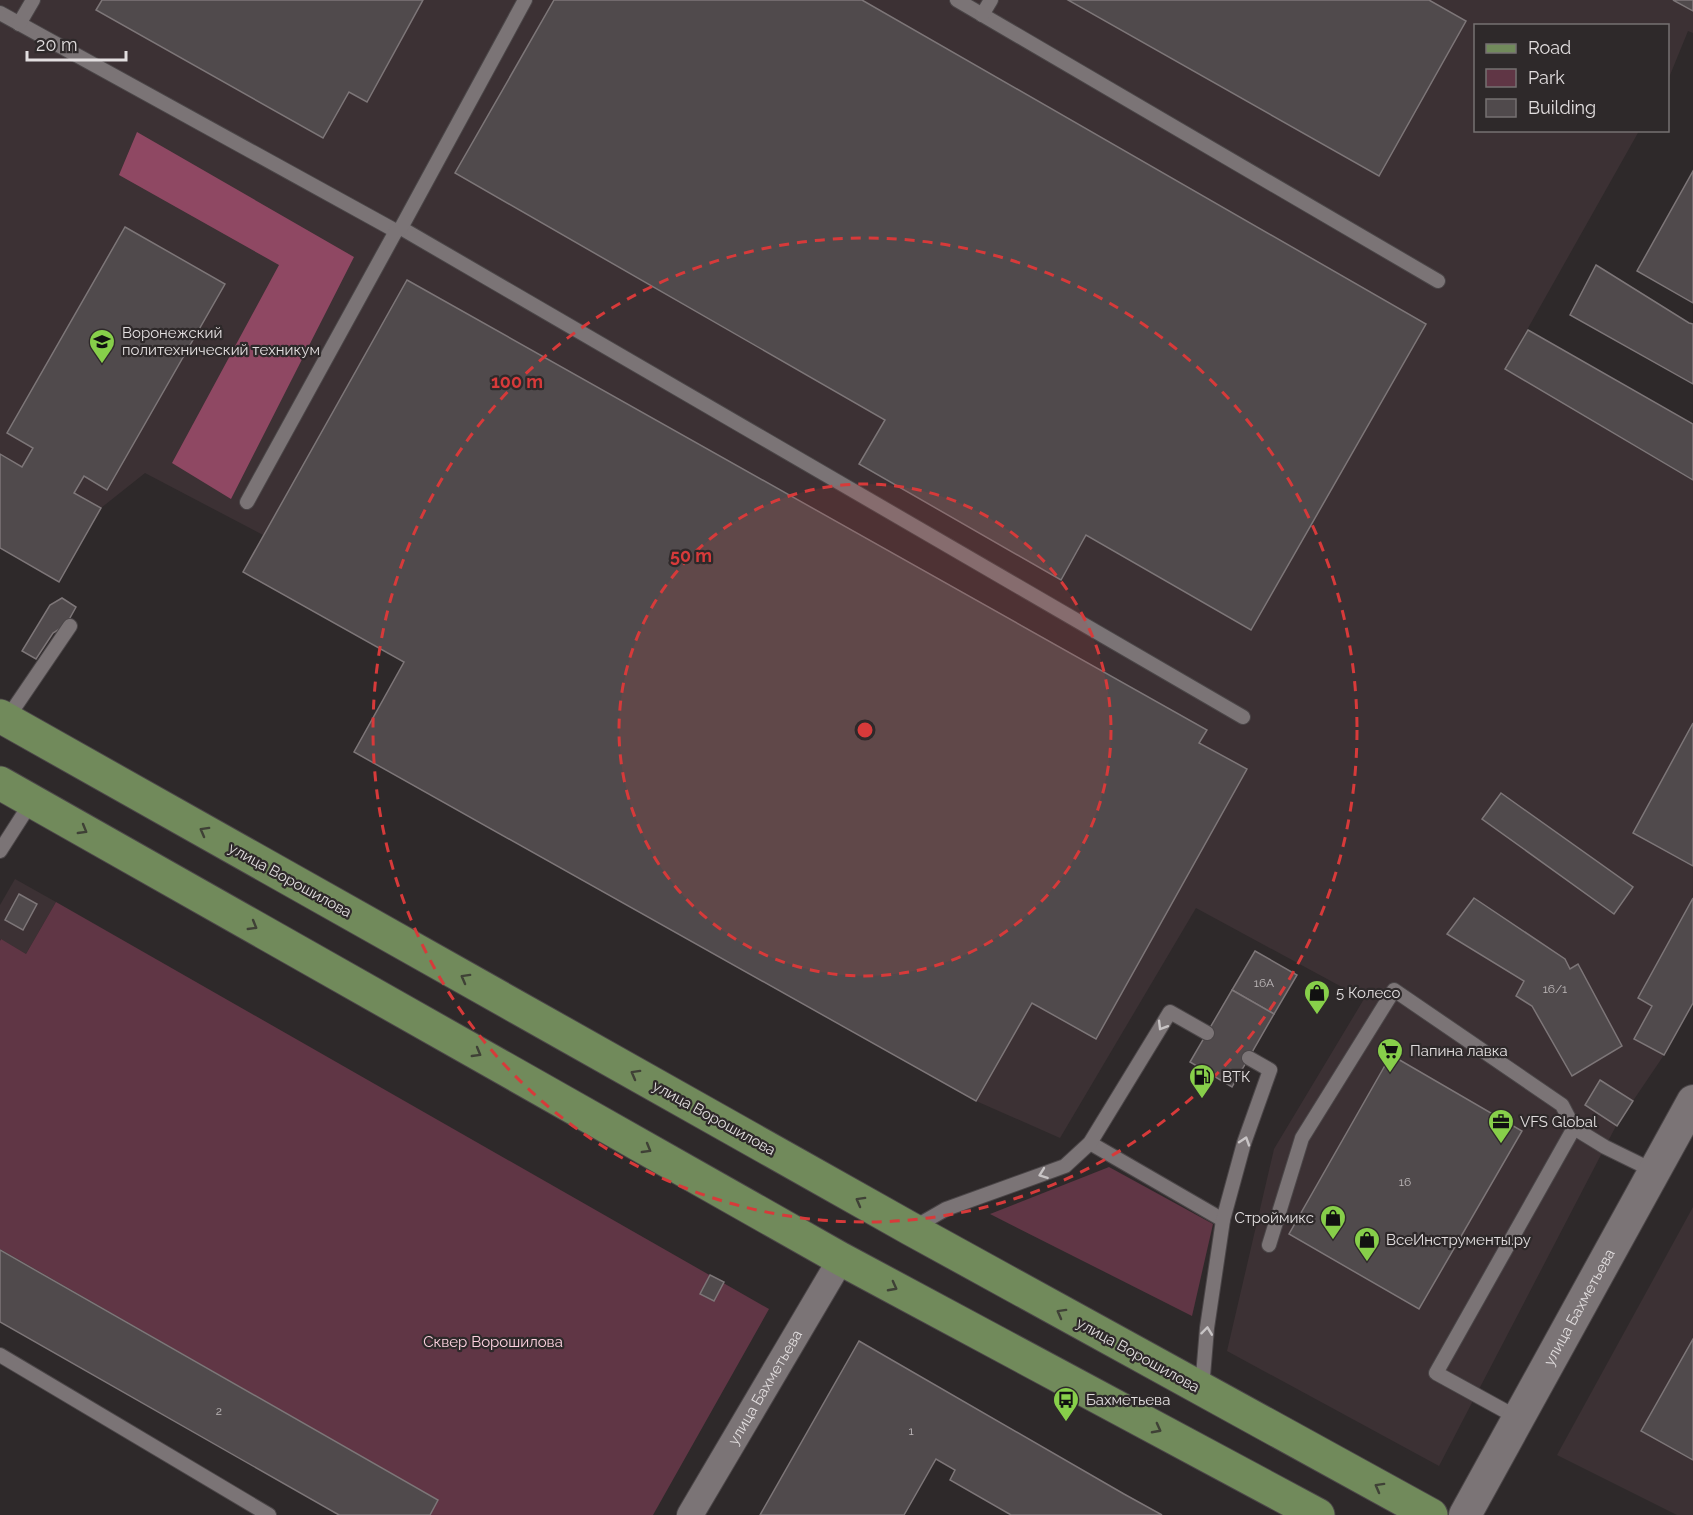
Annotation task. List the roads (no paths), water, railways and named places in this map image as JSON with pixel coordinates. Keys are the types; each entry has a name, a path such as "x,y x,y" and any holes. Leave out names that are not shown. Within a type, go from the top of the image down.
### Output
{"main road":[{"name":"улица Ворошилова","path":"3,718 911,1229 1431,1515"},
{"path":"0,783 841,1259 1318,1515"}],"street":[{"name":"улица Бахметьева","path":"1465,1515 1693,1101"},
{"name":"улица Бахметьева","path":"690,1515 841,1259"}],"lane":[{"path":"19,24 33,0"},
{"path":"247,502 525,0"},
{"path":"957,0 1438,281"},
{"path":"982,15 991,0"},
{"path":"0,13 399,230 1243,717"},
{"path":"3,718 70,626"},
{"path":"0,851 32,801"},
{"path":"1269,1245 1302,1138 1394,990 1562,1105 1574,1128 1654,1172"},
{"path":"911,1229 946,1209 1065,1166 1090,1143 1170,1012 1207,1033"},
{"path":"1202,1390 1207,1329 1223,1220 1244,1143 1270,1070 1249,1058"},
{"path":"1518,1418 1436,1372 1574,1128"},
{"path":"1090,1143 1223,1220"},
{"path":"0,1354 269,1515"}],"place":[{"name":"Воронежский политехнический техникум","path":"102,365"},
{"name":"5 Колесо","path":"1317,1016"},
{"name":"Папина лавка","path":"1390,1074"},
{"name":"ВТК","path":"1202,1100"},
{"name":"VFS Global","path":"1501,1145"},
{"name":"Строймикс","path":"1333,1241"},
{"name":"ВсеИнструменты.ру","path":"1367,1263"},
{"name":"Бахметьева","path":"1066,1423"}],"park label":[{"name":"Сквер Ворошилова","path":"493,1342"}]}
